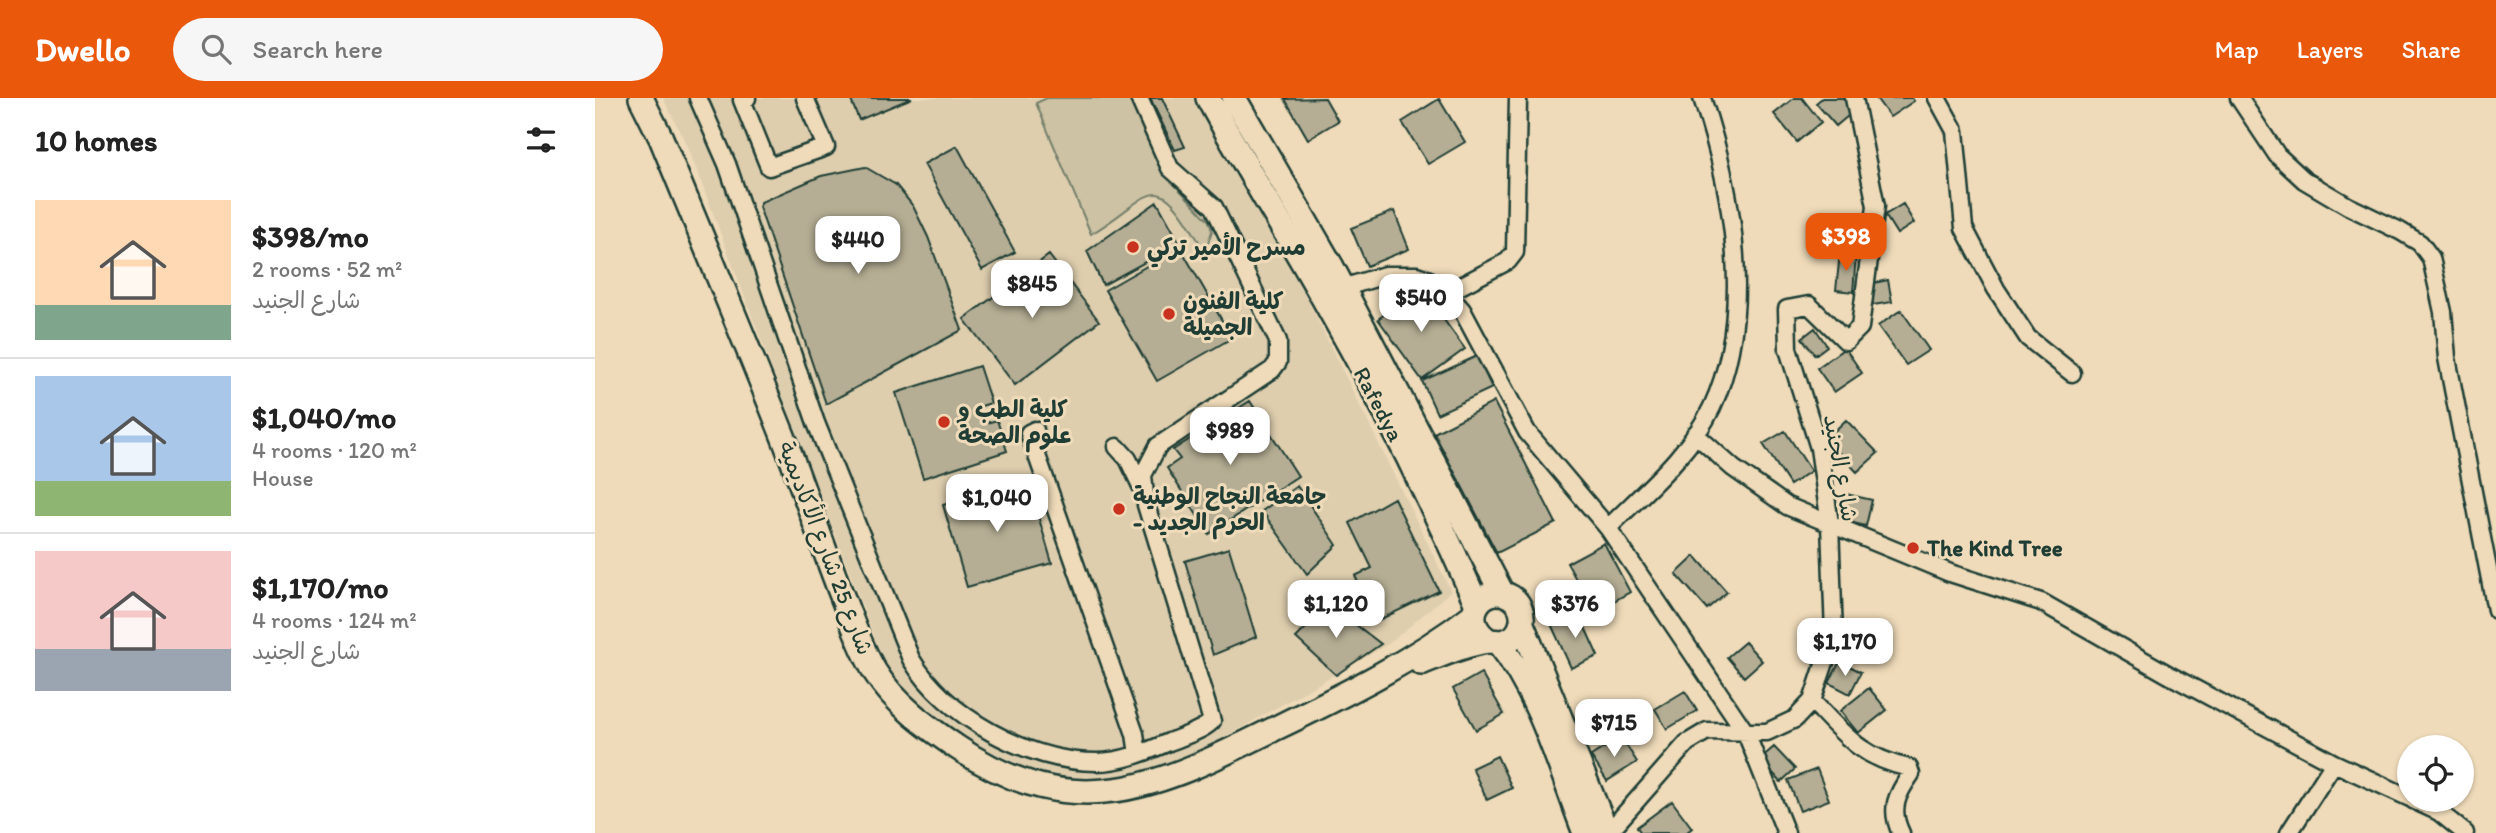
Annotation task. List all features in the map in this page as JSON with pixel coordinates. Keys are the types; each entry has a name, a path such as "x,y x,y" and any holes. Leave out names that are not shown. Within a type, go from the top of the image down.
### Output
{"main road":[{"name":"شارع 25 شارع الأكاديمية","path":"641,98 661,138 784,438 807,505 862,645 874,671 914,716 967,754 1007,775 1052,788 1105,793 1149,785 1185,773 1338,698"},
{"name":"Rafedya","path":"1208,98 1332,292 1502,593"},
{"name":"Rafedya","path":"1234,98 1332,292 1440,519 1475,610"},
{"path":"1338,698 1443,639 1475,610 1486,596 1502,593 1516,601 1520,608 1522,624 1607,833"},
{"path":"1475,610 1477,631 1494,642 1519,671 1535,702 1584,833"},
{"path":"1338,698 1437,657 1513,637 1522,624"}],"street":[{"path":"698,98 727,164 816,423 891,614 916,668 932,690 960,714 1020,745 1058,756 1097,762 1138,754 1209,724 1212,717 1142,488 1128,459 1117,447"},
{"path":"747,98 743,100 769,167 826,147 806,98"},
{"path":"1139,98 1170,168 1214,207 1279,348 1278,362 1272,370 1159,446 1147,464 1142,488"},
{"path":"1447,293 1508,261 1515,252 1518,98"},
{"path":"1608,528 1655,481 1695,434 1712,408 1726,369 1733,319 1736,255 1718,153 1702,98"},
{"name":"شارع الجنيد","path":"1607,833 1691,738 1716,729 1746,733 1767,732 1787,725 1812,701 1834,635 1830,524 1819,448 1788,349 1787,309 1809,305 1846,341 1860,327 1876,206 1854,98"},
{"path":"1937,98 1955,131 1964,228 1996,289 2028,338 2072,373"},
{"path":"2239,98 2277,155 2305,180 2348,206 2410,237 2431,258 2443,312 2453,396 2496,610"},
{"path":"1332,292 1385,275 1417,275 1439,284 1462,310 1527,432 1608,528 1746,733 1786,833"},
{"path":"1035,430 1029,433 1130,721 1138,754"},
{"path":"1695,434 1733,468 1787,506 1950,573 2041,602 2171,676 2397,792"},
{"path":"1812,701 1854,745 1879,762 1909,768 1911,774 1900,788 1895,805 1895,819 1901,833"},
{"path":"2289,833 2334,762"},
{"path":"2439,812 2465,833"}],"shaded area":[{"name":"جامعة النجاح الوطنية - الحرم الجديد","path":"663,98 1198,98 1297,278 1451,591 1390,643 1171,768 1143,777 1094,781 1026,771 980,753 915,703 888,673 687,145"},
{"path":"1047,98 1129,98 1161,170 1209,221 1212,231 1208,243 1202,247 1173,203 1162,195 1152,194 1091,234 1036,103"}],"building":[{"path":"850,98 912,98 859,120"},
{"path":"1150,98 1162,98 1185,147 1175,150"},
{"path":"1325,98 1338,121 1308,139 1285,99"},
{"path":"1794,98 1802,98 1821,122 1797,142 1774,114"},
{"path":"1822,98 1843,98 1854,111 1836,126 1816,103"},
{"path":"1876,98 1912,98 1914,101 1890,117"},
{"path":"1439,99 1465,142 1428,164 1402,122"},
{"path":"957,146 1015,252 982,270 924,164"},
{"path":"865,167 896,185 913,206 928,237 962,330 826,404 759,206 761,202 821,176"},
{"name":"مسرح الأمير تركي","path":"1157,202 1180,243 1103,285 1087,251"},
{"path":"1903,204 1914,223 1897,234 1885,215"},
{"path":"1394,211 1409,249 1367,266 1351,228"},
{"path":"1809,227 1846,229 1845,247 1808,245"},
{"name":"كلية الفنون الجميلة","path":"1180,247 1232,338 1157,381 1105,290"},
{"path":"1840,253 1856,255 1853,292 1836,290"},
{"path":"1049,255 1099,321 1015,385 964,319"},
{"path":"1888,280 1892,302 1873,305 1869,284"},
{"path":"1421,288 1465,349 1422,380 1378,319"},
{"path":"1901,310 1929,350 1906,365 1878,326"},
{"path":"1815,328 1827,346 1815,355 1802,338"},
{"path":"1845,348 1862,373 1834,392 1817,368"},
{"path":"1477,356 1492,388 1437,414 1422,381"},
{"name":"كلية الطب و علوم الصحة","path":"979,366 991,403 978,407 983,424 997,420 1007,451 923,478 896,393"},
{"path":"1250,401 1298,476 1209,534 1167,468 1180,459 1173,450"},
{"path":"1494,402 1556,523 1497,553 1434,433"},
{"path":"1846,420 1878,453 1857,472 1826,439"},
{"path":"1785,431 1811,471 1790,485 1763,444"},
{"path":"1028,481 1052,563 967,587 943,505"},
{"path":"1297,486 1337,545 1307,574 1262,511"},
{"path":"1846,494 1872,500 1866,526 1840,520"},
{"path":"1394,498 1439,591 1377,621 1355,576 1372,568 1350,523"},
{"path":"1604,543 1630,592 1594,612 1567,563"},
{"path":"1229,548 1256,637 1213,655 1185,561"},
{"path":"1695,556 1727,592 1707,609 1676,574"},
{"path":"1329,604 1381,644 1336,675 1296,638"},
{"path":"1578,612 1598,656 1571,668 1551,624"},
{"path":"1745,642 1762,661 1744,677 1727,657"},
{"path":"1840,661 1861,672 1850,694 1829,683"},
{"path":"1481,673 1504,714 1476,730 1453,689"},
{"path":"1869,688 1887,710 1858,733 1840,711"},
{"path":"1685,691 1697,711 1667,729 1655,709"},
{"path":"1621,737 1637,762 1607,781 1591,756"},
{"path":"1774,747 1795,769 1781,782 1760,759"},
{"path":"1497,756 1512,788 1487,800 1472,768"},
{"path":"1817,769 1829,800 1800,811 1788,780"},
{"path":"1672,801 1692,828 1686,833 1641,833 1637,827"}],"place":[{"name":"مسرح الأمير تركي","path":"1133,247"},
{"name":"كلية الفنون الجميلة","path":"1169,314"},
{"name":"كلية الطب و علوم الصحة","path":"944,422"},
{"name":"جامعة النجاح الوطنية - الحرم الجديد","path":"1119,509"},
{"name":"The Kind Tree","path":"1913,548"}]}
